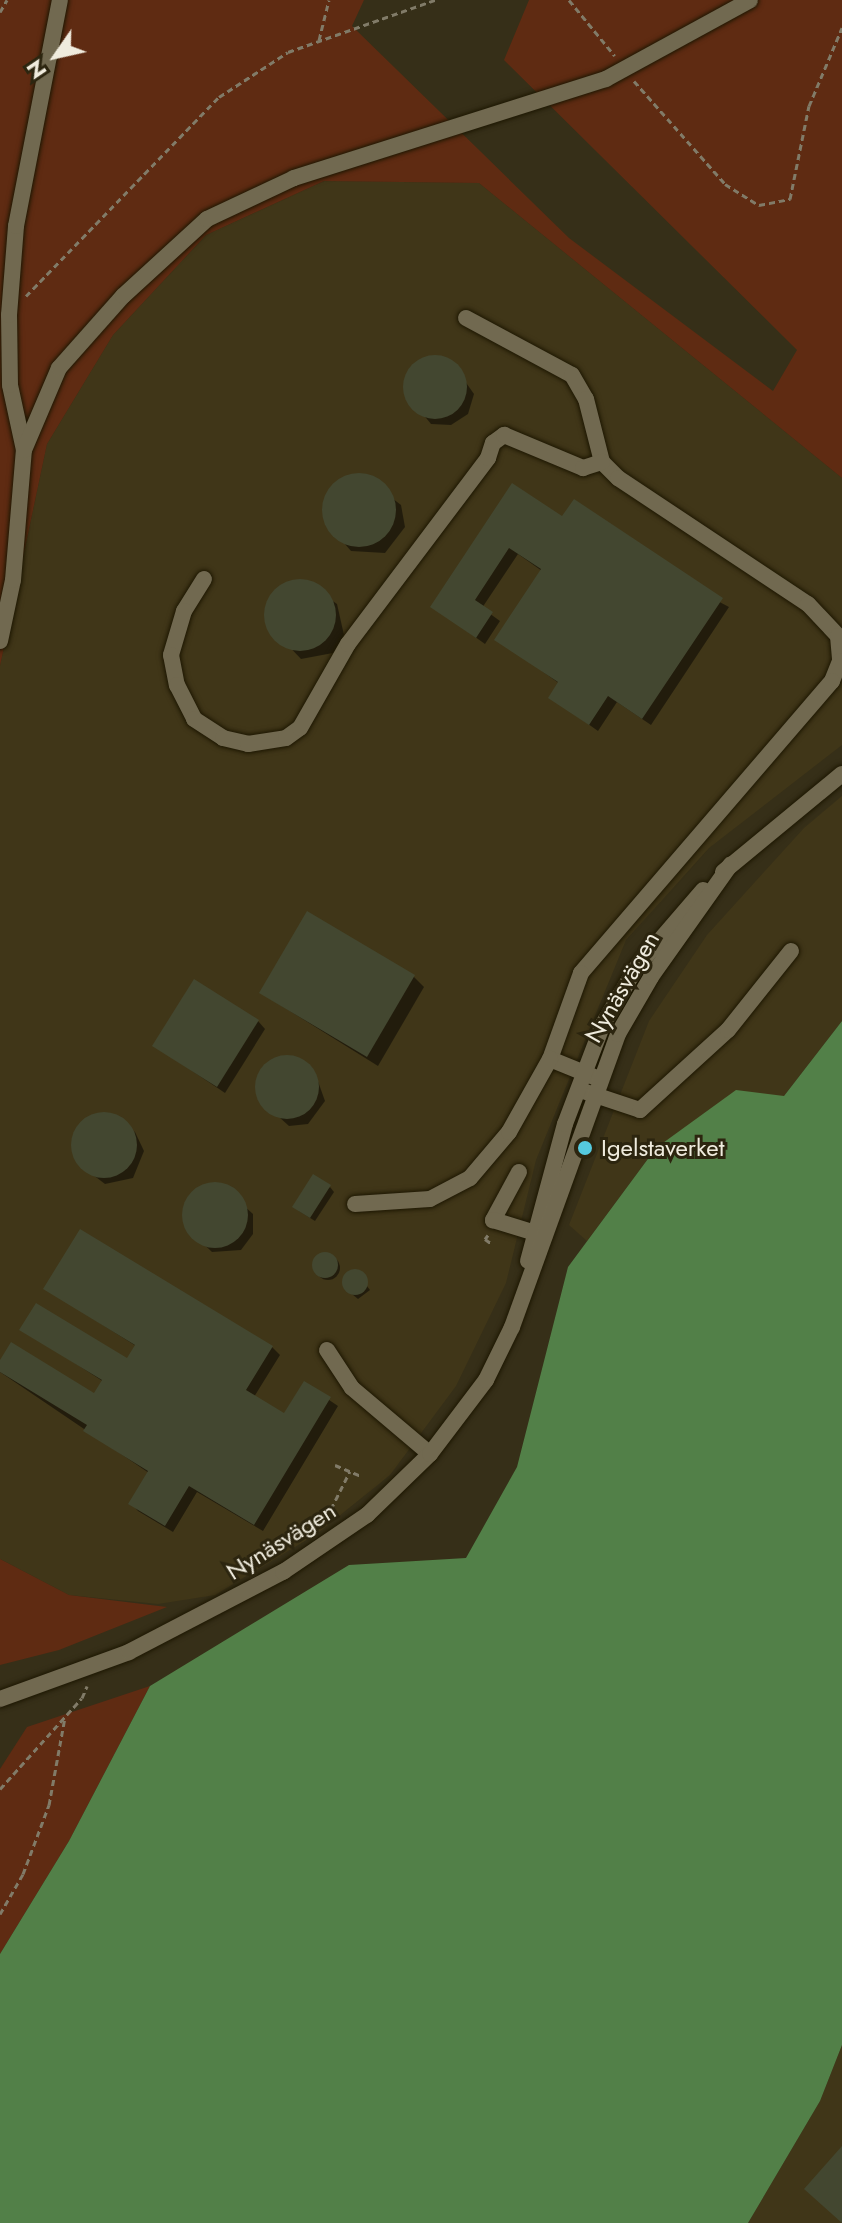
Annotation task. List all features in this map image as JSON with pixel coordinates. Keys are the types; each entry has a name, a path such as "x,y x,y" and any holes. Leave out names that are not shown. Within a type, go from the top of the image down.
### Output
{"street":[{"path":"0,641 13,580 24,450 10,385 9,315 16,226 60,0"},
{"path":"24,450 59,368 123,296 207,219 294,178 402,147 624,69 750,0"},
{"path":"355,1204 430,1199 470,1178 509,1132 550,1059 581,973 819,697 840,661 838,636 827,619 628,487 602,462 586,399 572,375 466,318"},
{"path":"204,579 184,611 171,655 177,685 194,719 223,738 248,744 286,738 300,728 348,644 488,458 493,443 504,435 583,468 602,462"},
{"name":"Nynäsvägen","path":"0,1699 87,1669 184,1626 341,1534 430,1454 486,1380 512,1327 588,1084 636,968 682,910 731,864 842,774"},
{"path":"550,1059 588,1084 640,1110 728,1030 791,951"},
{"path":"519,1172 493,1220 541,1235"},
{"path":"327,1350 352,1388 430,1454"}],"path":[{"path":"0,12 7,0"},
{"path":"319,40 329,0"},
{"path":"9,315 219,97 288,52 435,0"},
{"path":"569,0 624,69 725,184 759,205 790,199 809,106 842,28"},
{"path":"487,1237 492,1244"},
{"path":"335,1465 361,1476"},
{"path":"341,1534 329,1516 350,1471"},
{"path":"0,1789 65,1717 88,1683"},
{"path":"0,1914 23,1874 49,1805 65,1717"}],"shaded area":[{"path":"0,0 364,0 352,26 569,238 773,391 797,350 504,60 529,0 842,0 842,478 479,183 324,181 206,235 113,335 47,444 0,666"},
{"path":"324,181 479,183 842,478 842,745 709,848 626,940 536,1160 506,1283 456,1386 390,1475 318,1533 215,1595 158,1604 69,1595 0,1559 0,666 47,444 113,335 206,235"},
{"path":"842,796 842,1021 784,1096 656,1148 587,1241 569,1225 649,1021 707,935 804,828"},
{"path":"842,1021 842,2045 820,2101 748,2223 0,2223 0,1954 69,1841 150,1686 349,1565 466,1558 517,1467 568,1267 656,1148 736,1090 784,1096"},
{"path":"0,1559 69,1595 167,1607 59,1650 0,1665"},
{"path":"150,1686 69,1841 0,1954 0,1769 27,1727"},
{"path":"842,2045 842,2223 748,2223 820,2101"}],"building":[{"path":"429,355 441,355 458,364 465,375 465,399 458,410 441,419 429,419 417,414 408,405 403,393 403,381 408,369 417,360"},
{"path":"359,473 373,476 385,484 393,496 396,510 393,524 385,536 373,544 359,547 345,544 333,536 325,524 322,510 325,496 333,484 345,476"},
{"path":"512,483 562,516 574,499 723,598 642,719 608,696 589,725 548,698 558,682 494,640 541,569 509,548 475,600 493,612 476,638 430,607"},
{"path":"300,579 320,585 330,595 336,615 330,635 320,645 300,651 280,645 270,635 264,615 270,595 280,585"},
{"path":"307,911 415,975 367,1057 259,993"},
{"path":"194,979 259,1020 217,1087 152,1046"},
{"path":"281,1055 293,1055 310,1064 317,1075 317,1099 310,1110 293,1119 281,1119 269,1114 260,1105 255,1093 255,1081 260,1069 269,1060"},
{"path":"97,1112 111,1112 123,1117 132,1126 137,1145 135,1158 128,1169 111,1178 97,1178 85,1173 76,1164 71,1152 71,1138 76,1126 85,1117"},
{"path":"313,1174 331,1185 310,1218 292,1207"},
{"path":"215,1182 238,1192 248,1215 238,1238 215,1248 192,1238 182,1215 192,1192"},
{"path":"80,1229 273,1346 246,1390 284,1413 304,1381 331,1397 254,1525 189,1486 165,1526 128,1504 148,1471 83,1431 87,1425 0,1372 0,1360 11,1342 94,1393 102,1380 19,1330 36,1303 127,1358 135,1345 43,1289"},
{"path":"325,1252 334,1256 338,1265 334,1274 325,1278 316,1274 312,1265 316,1256"},
{"path":"355,1269 364,1273 368,1282 364,1291 355,1295 346,1291 342,1282 346,1273"},
{"path":"842,2146 842,2223 804,2189"}],"place":[{"name":"Igelstaverket","path":"585,1148"}]}
